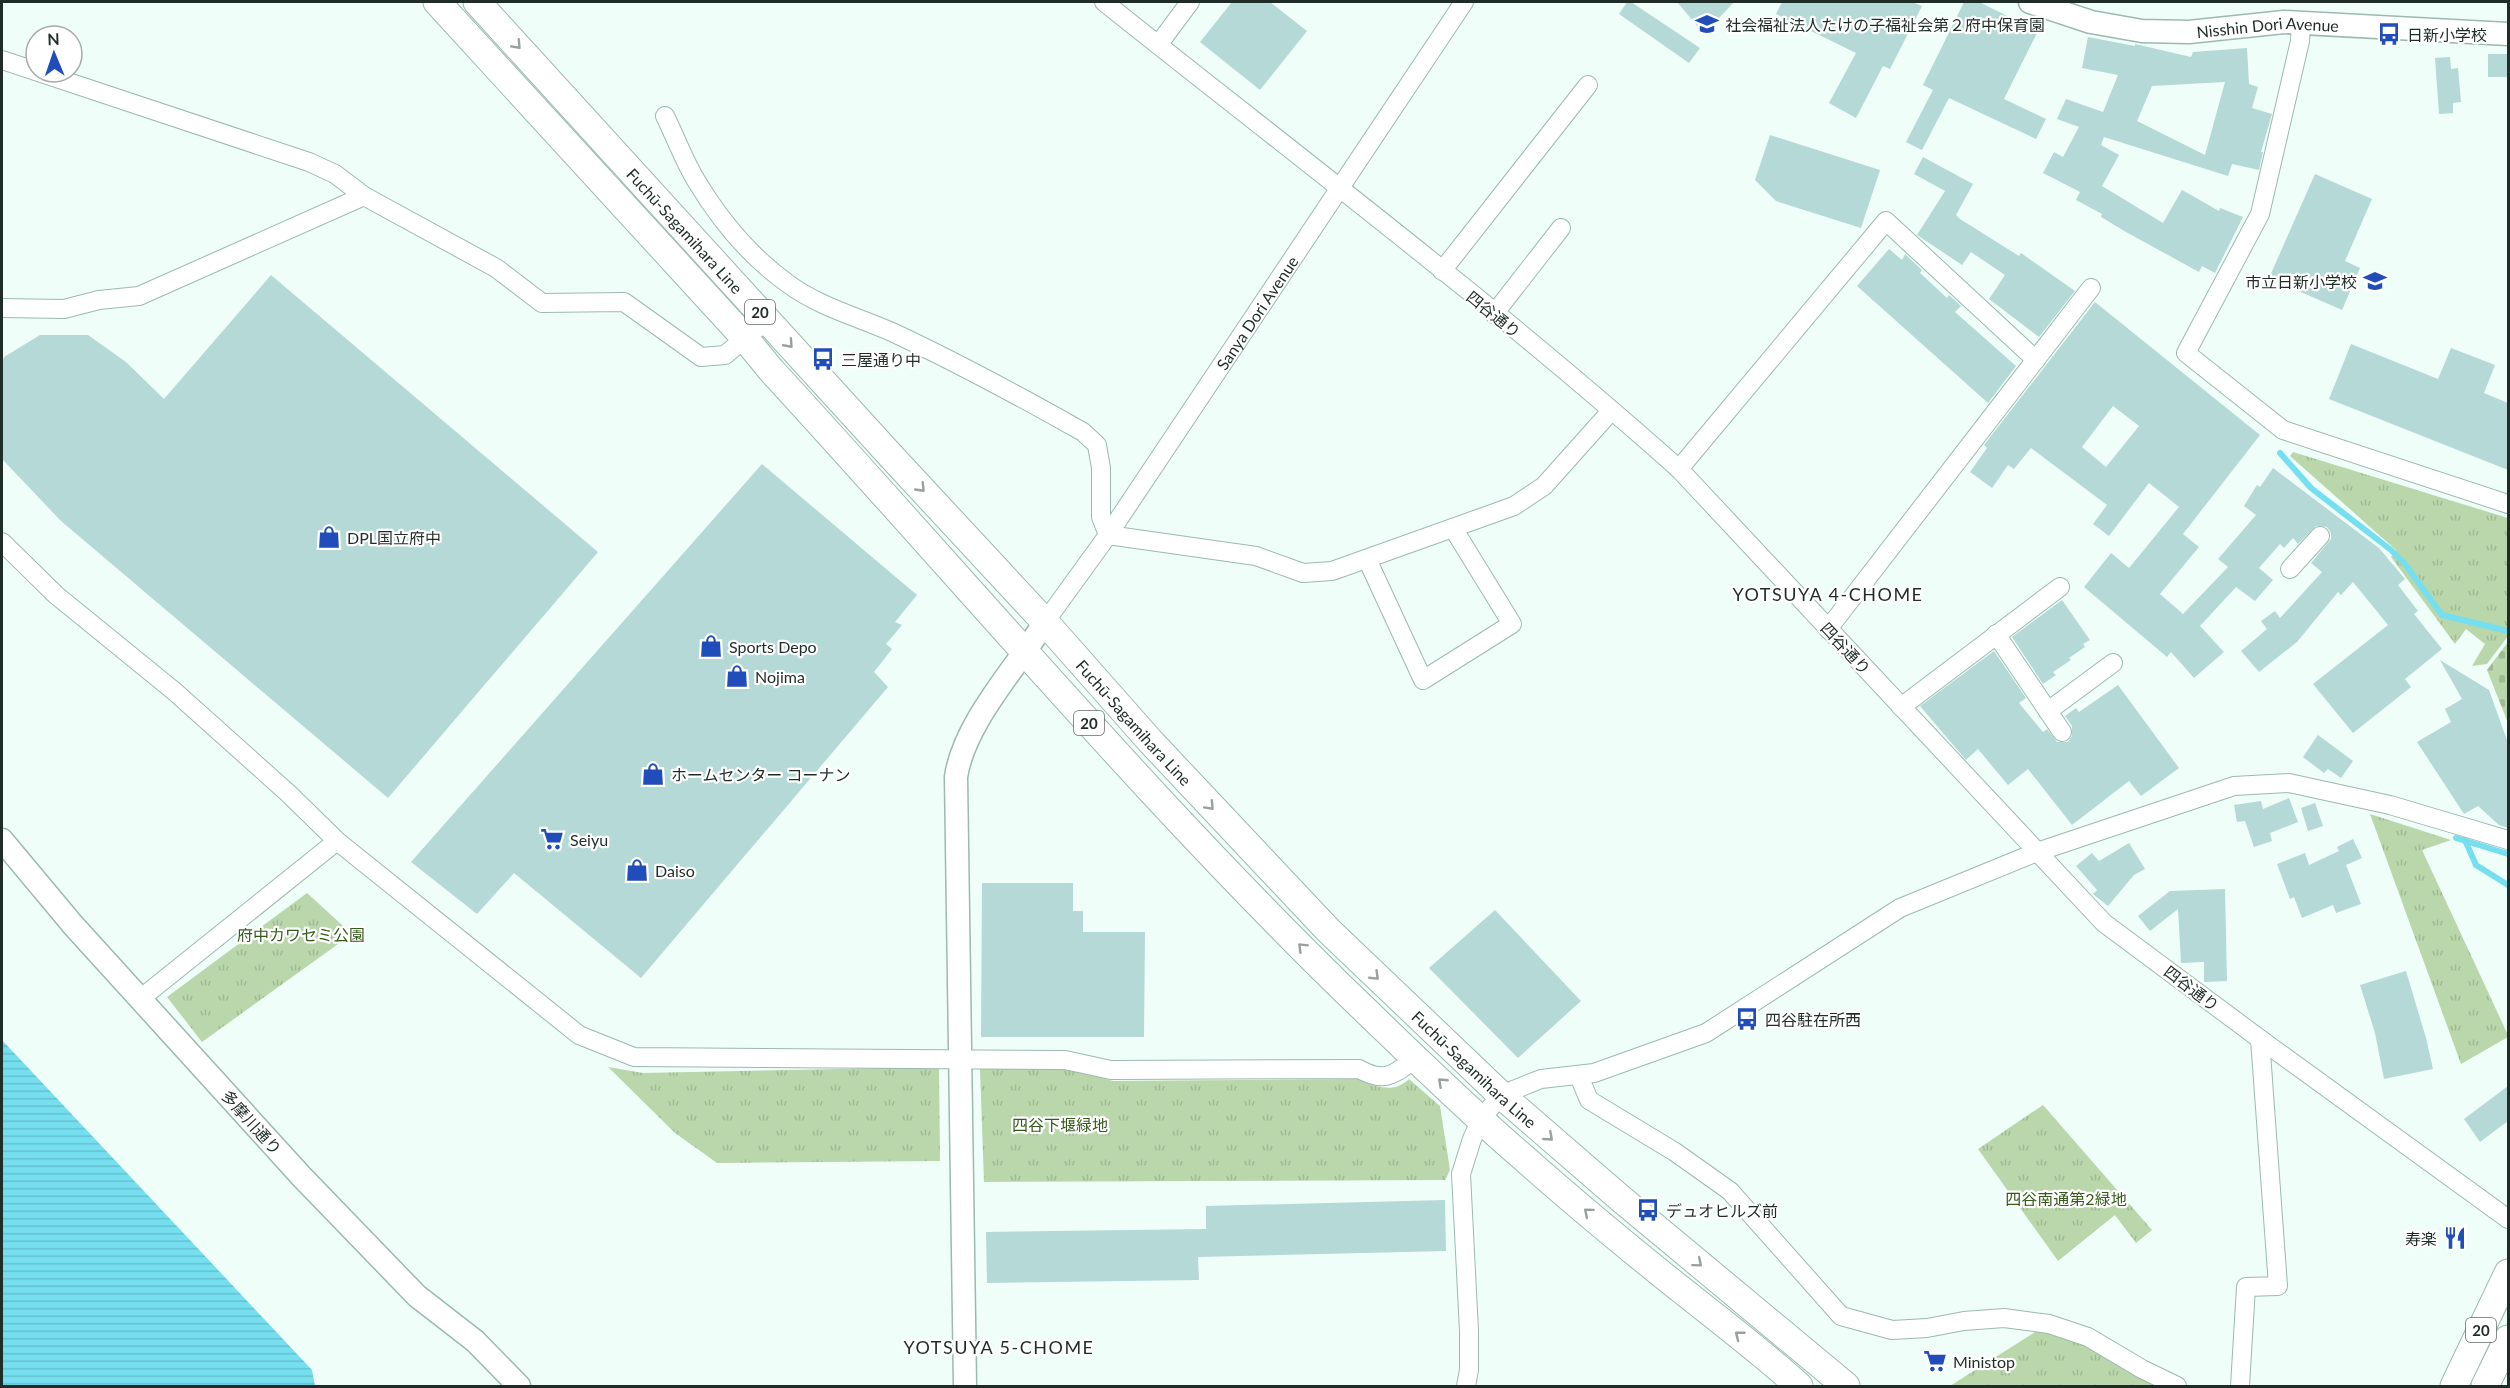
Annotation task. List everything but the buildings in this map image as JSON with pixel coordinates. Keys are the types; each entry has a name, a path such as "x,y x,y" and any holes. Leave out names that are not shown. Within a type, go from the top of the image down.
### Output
{"main road":[{"name":"Fuchū-Sagamihara Line","path":"437,2 744,337 1025,653 1260,904 1366,1011 1523,1158 1653,1267 1762,1353 1799,1386"},
{"name":"Fuchū-Sagamihara Line","path":"477,2 1045,622 1151,742 1320,922 1501,1095 1620,1198 1846,1386"},
{"name":"20","path":"2454,1386 2508,1273"},
{"path":"1762,1353 1780,1330"},
{"name":"20","path":"2485,1386 2508,1339"}],"street":[{"name":"四谷通り","path":"1104,2 1340,188 1679,469 2104,923 2508,1219"},
{"path":"1158,45 1190,2"},
{"name":"Sanya Dori Avenue","path":"1045,622 1108,535 1464,2"},
{"name":"Nisshin Dori Avenue","path":"2031,2 2091,22 2142,31 2189,32 2265,23 2301,23 2508,34"},
{"path":"2301,23 2300,41 2259,214 2186,353 2283,430 2508,504"},
{"path":"2,60 309,162 335,174 364,196 496,268 542,303 624,302 701,357 724,355 767,320"},
{"path":"1442,271 1588,85"},
{"path":"665,116 695,180 719,216 749,250 787,284 837,311 891,332 976,373 1083,432 1097,445 1101,468 1101,517 1108,535 1256,556 1303,573 1332,571 1514,506 1544,486 1611,411"},
{"path":"2,308 64,309 99,300 139,297 364,196"},
{"path":"1679,469 1886,221 2036,360"},
{"path":"1494,314 1561,228"},
{"path":"1828,628 2091,288"},
{"path":"1367,559 1423,680 1512,624 1453,528"},
{"path":"2290,569 2320,536"},
{"path":"2,542 56,595 209,723 337,841 579,1035 634,1057 1065,1060 1111,1070 1359,1069 1372,1076 1390,1077 1416,1058"},
{"path":"1901,707 2060,586"},
{"path":"965,1386 962,1058 955,813 958,761 976,723 1045,622"},
{"path":"1996,634 2062,732"},
{"path":"2048,711 2112,663"},
{"path":"1466,1386 1469,1370 1469,1331 1461,1174 1472,1138 1481,1119 1501,1095 1541,1079 1594,1073 1706,1033 1900,908 2037,852 2234,786 2289,783 2390,805 2508,840"},
{"name":"多摩川通り","path":"2,840 73,925 301,1176 417,1296 475,1341 519,1386"},
{"path":"140,999 337,841"},
{"path":"2240,1386 2246,1287 2278,1286 2260,1039"},
{"path":"1579,1076 1588,1100 1675,1152 1730,1191 1841,1316 1892,1330 2004,1318 2049,1324 2088,1337 2142,1370 2177,1386"}],"green space":[{"path":"2293,452 2508,518 2508,636 2487,664 2472,666 2485,644 2466,629 2455,644 2391,557 2396,550 2290,456"},
{"path":"2508,642 2508,723 2487,670"},
{"path":"2370,814 2451,840 2422,850 2508,1035 2461,1064"},
{"name":"府中カワセミ公園","path":"307,893 352,934 202,1042 167,997"},
{"path":"608,1067 643,1073 939,1067 940,1161 717,1163 675,1133"},
{"name":"四谷下堰緑地","path":"1067,1068 1113,1081 1359,1079 1391,1088 1409,1079 1440,1106 1450,1170 1445,1180 984,1182 980,1069"},
{"name":"四谷南通第2緑地","path":"2043,1105 2152,1230 2136,1243 2115,1215 2058,1261 1978,1149"},
{"path":"2040,1329 2087,1343 2166,1386 1950,1386"}],"water":[{"path":"2,1040 312,1370 315,1386 2,1386"}],"waterway":[{"path":"2280,453 2311,488 2391,550 2405,564 2442,615 2508,631"},
{"path":"2456,838 2508,854"},
{"path":"2465,840 2476,865 2508,885"}],"place":[{"name":"社会福祉法人たけの子福祉会第２府中保育園","path":"1707,24"},
{"name":"日新小学校","path":"2389,34"},
{"name":"市立日新小学校","path":"2375,281"},
{"name":"三屋通り中","path":"823,359"},
{"name":"DPL国立府中","path":"329,537"},
{"name":"Sports Depo","path":"711,646"},
{"name":"Nojima","path":"737,676"},
{"name":"ホームセンター コーナン","path":"653,774"},
{"name":"Seiyu","path":"552,839"},
{"name":"Daiso","path":"637,870"},
{"name":"四谷駐在所西","path":"1747,1019"},
{"name":"デュオヒルズ前","path":"1648,1210"},
{"name":"寿楽","path":"2455,1238"},
{"name":"Ministop","path":"1935,1361"}],"district":[{"name":"YOTSUYA 4-CHOME","path":"1828,594"},
{"name":"YOTSUYA 5-CHOME","path":"999,1347"}]}
